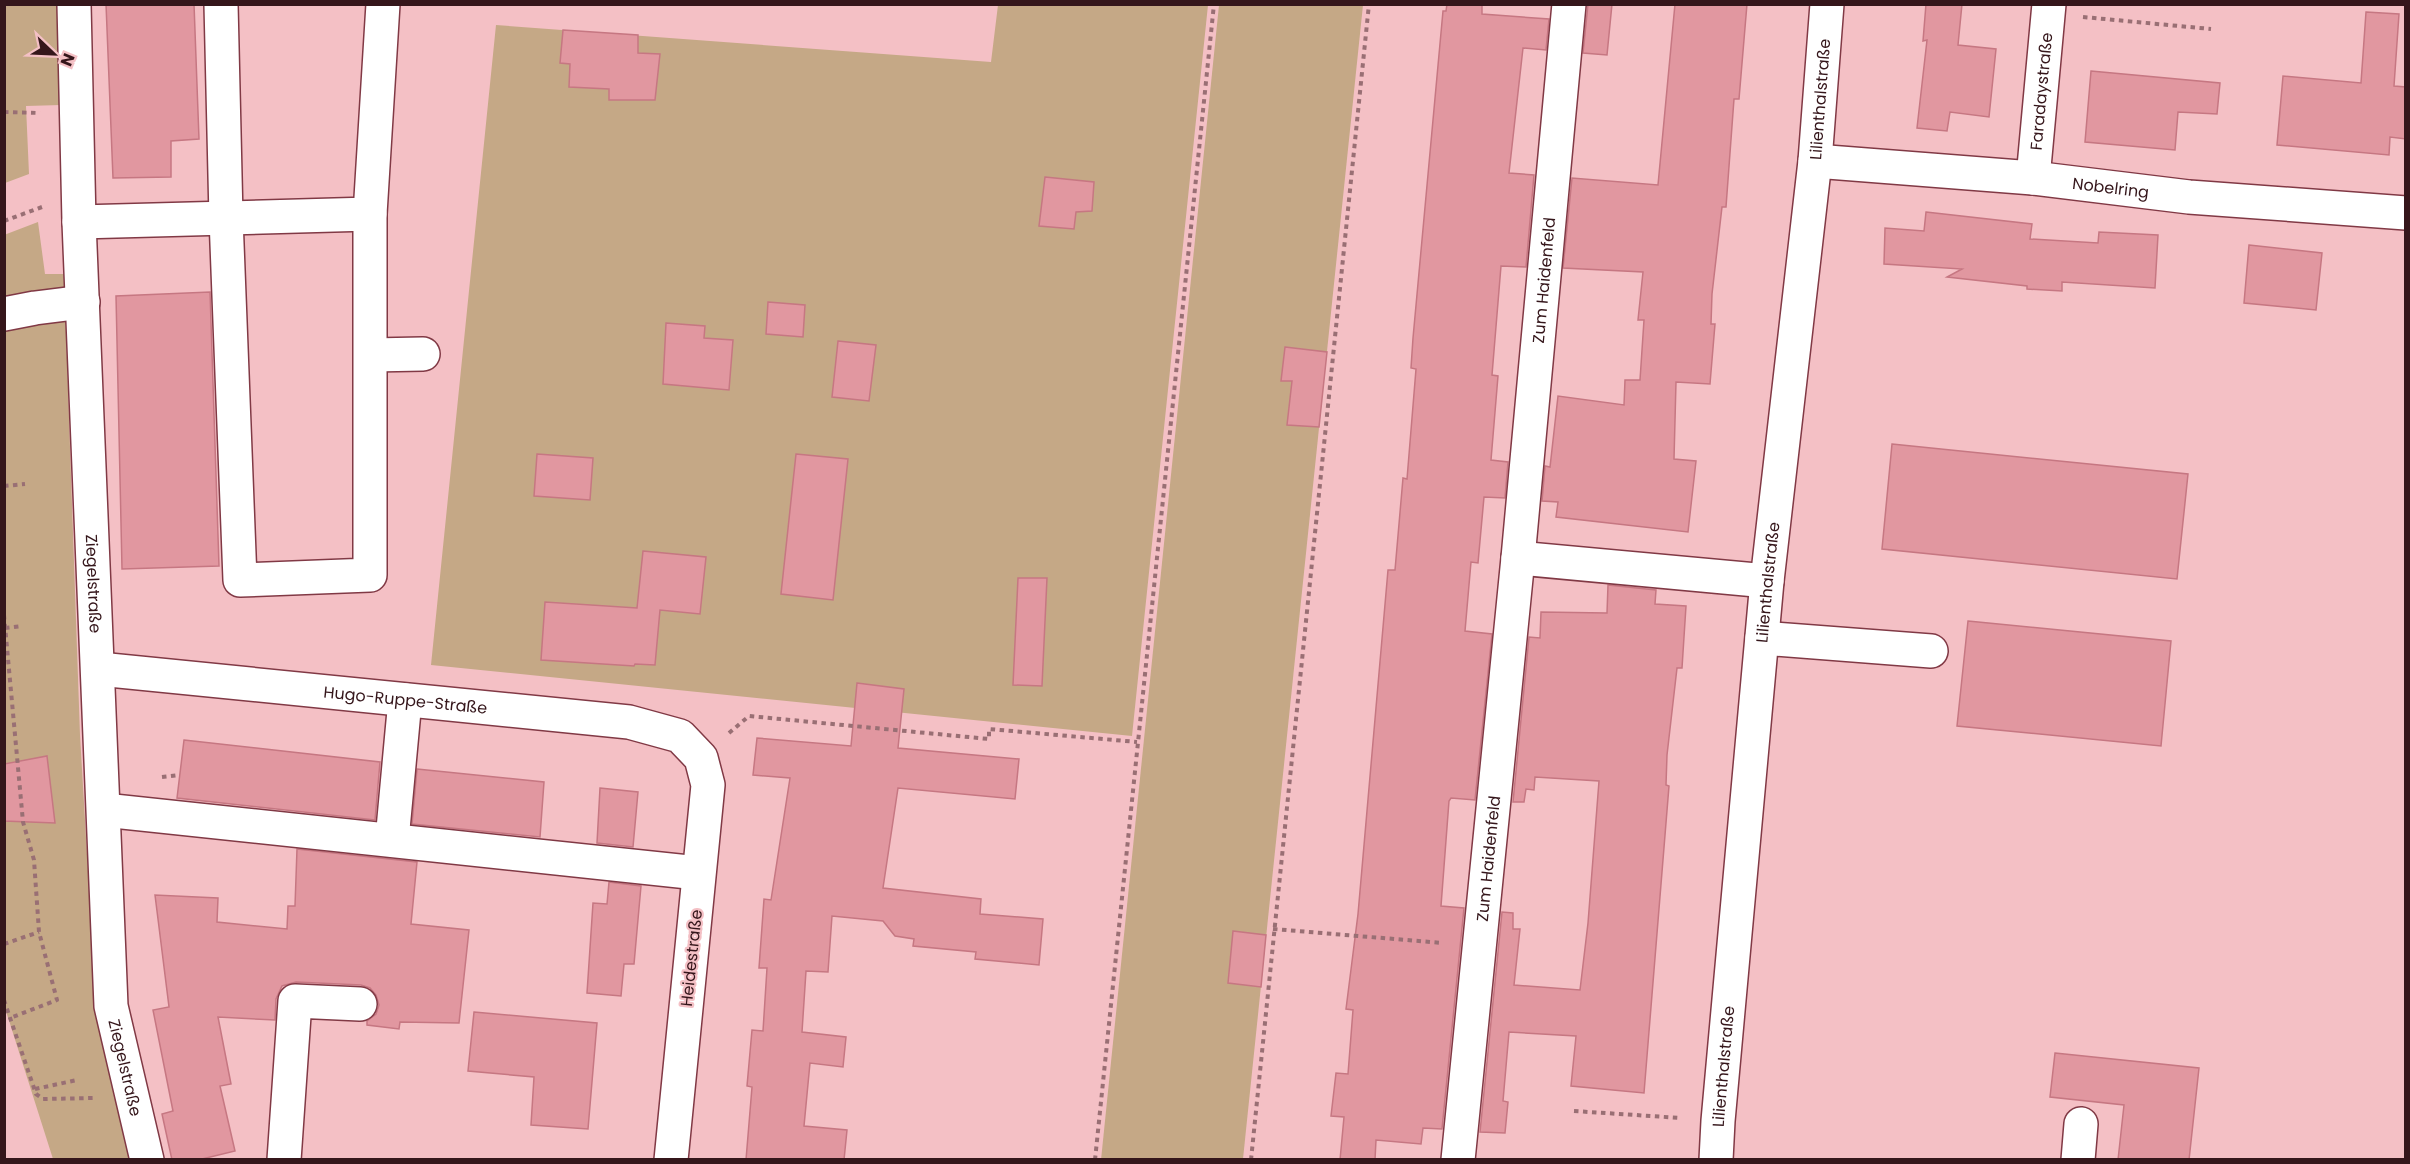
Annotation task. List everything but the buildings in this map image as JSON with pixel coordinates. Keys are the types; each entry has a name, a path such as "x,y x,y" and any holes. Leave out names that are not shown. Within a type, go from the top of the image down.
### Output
{"street":[{"name":"Ziegelstraße","path":"74,4 79,222 111,1006 147,1160"},
{"path":"221,4 225,218 240,580 370,575 370,214 383,4"},
{"name":"Zum Haidenfeld","path":"1458,1160 1518,558 1569,4"},
{"name":"Lilienthalstraße","path":"1716,1160 1767,581 1815,161 1827,4"},
{"name":"Faradaystraße","path":"2033,178 2048,9"},
{"name":"Nobelring","path":"1815,161 2033,178 2188,197 2406,213"},
{"path":"79,222 370,214"},
{"path":"4,314 83,302"},
{"path":"371,355 423,354"},
{"path":"1518,558 1767,581"},
{"path":"1762,638 1931,651"},
{"name":"Hugo-Ruppe-Straße","path":"99,669 629,722 680,736 701,758"},
{"path":"392,840 405,700"},
{"name":"Heidestraße","path":"671,1160 708,786 701,758"},
{"path":"104,810 698,873"},
{"path":"284,1160 295,1001 360,1004"},
{"path":"2078,1160 2081,1124"}],"path":[{"path":"1095,1160 1214,4"},
{"path":"1251,1160 1369,4"},
{"path":"2048,9 2211,29"},
{"path":"4,221 38,208"},
{"path":"4,486 25,484"},
{"path":"4,615 23,822 34,860 39,932 57,1000 10,1018"},
{"path":"6,628 22,626"},
{"path":"701,758 749,716 988,739 989,729 1137,742"},
{"path":"1274,929 1480,946"},
{"path":"4,944 39,932"},
{"path":"4,1000 36,1094 43,1099 133,1098"},
{"path":"35,1089 77,1080"},
{"path":"1574,1111 1718,1120"}],"shaded area":[{"path":"5,5 58,5 61,105 26,106 29,174 5,183"},
{"path":"998,5 1208,5 1132,736 431,665 496,25 991,62"},
{"path":"1219,5 1363,5 1243,1159 1101,1160"},
{"path":"38,222 45,274 64,274 80,735 96,1008 135,1159 53,1159 5,1008 4,235"}]}
